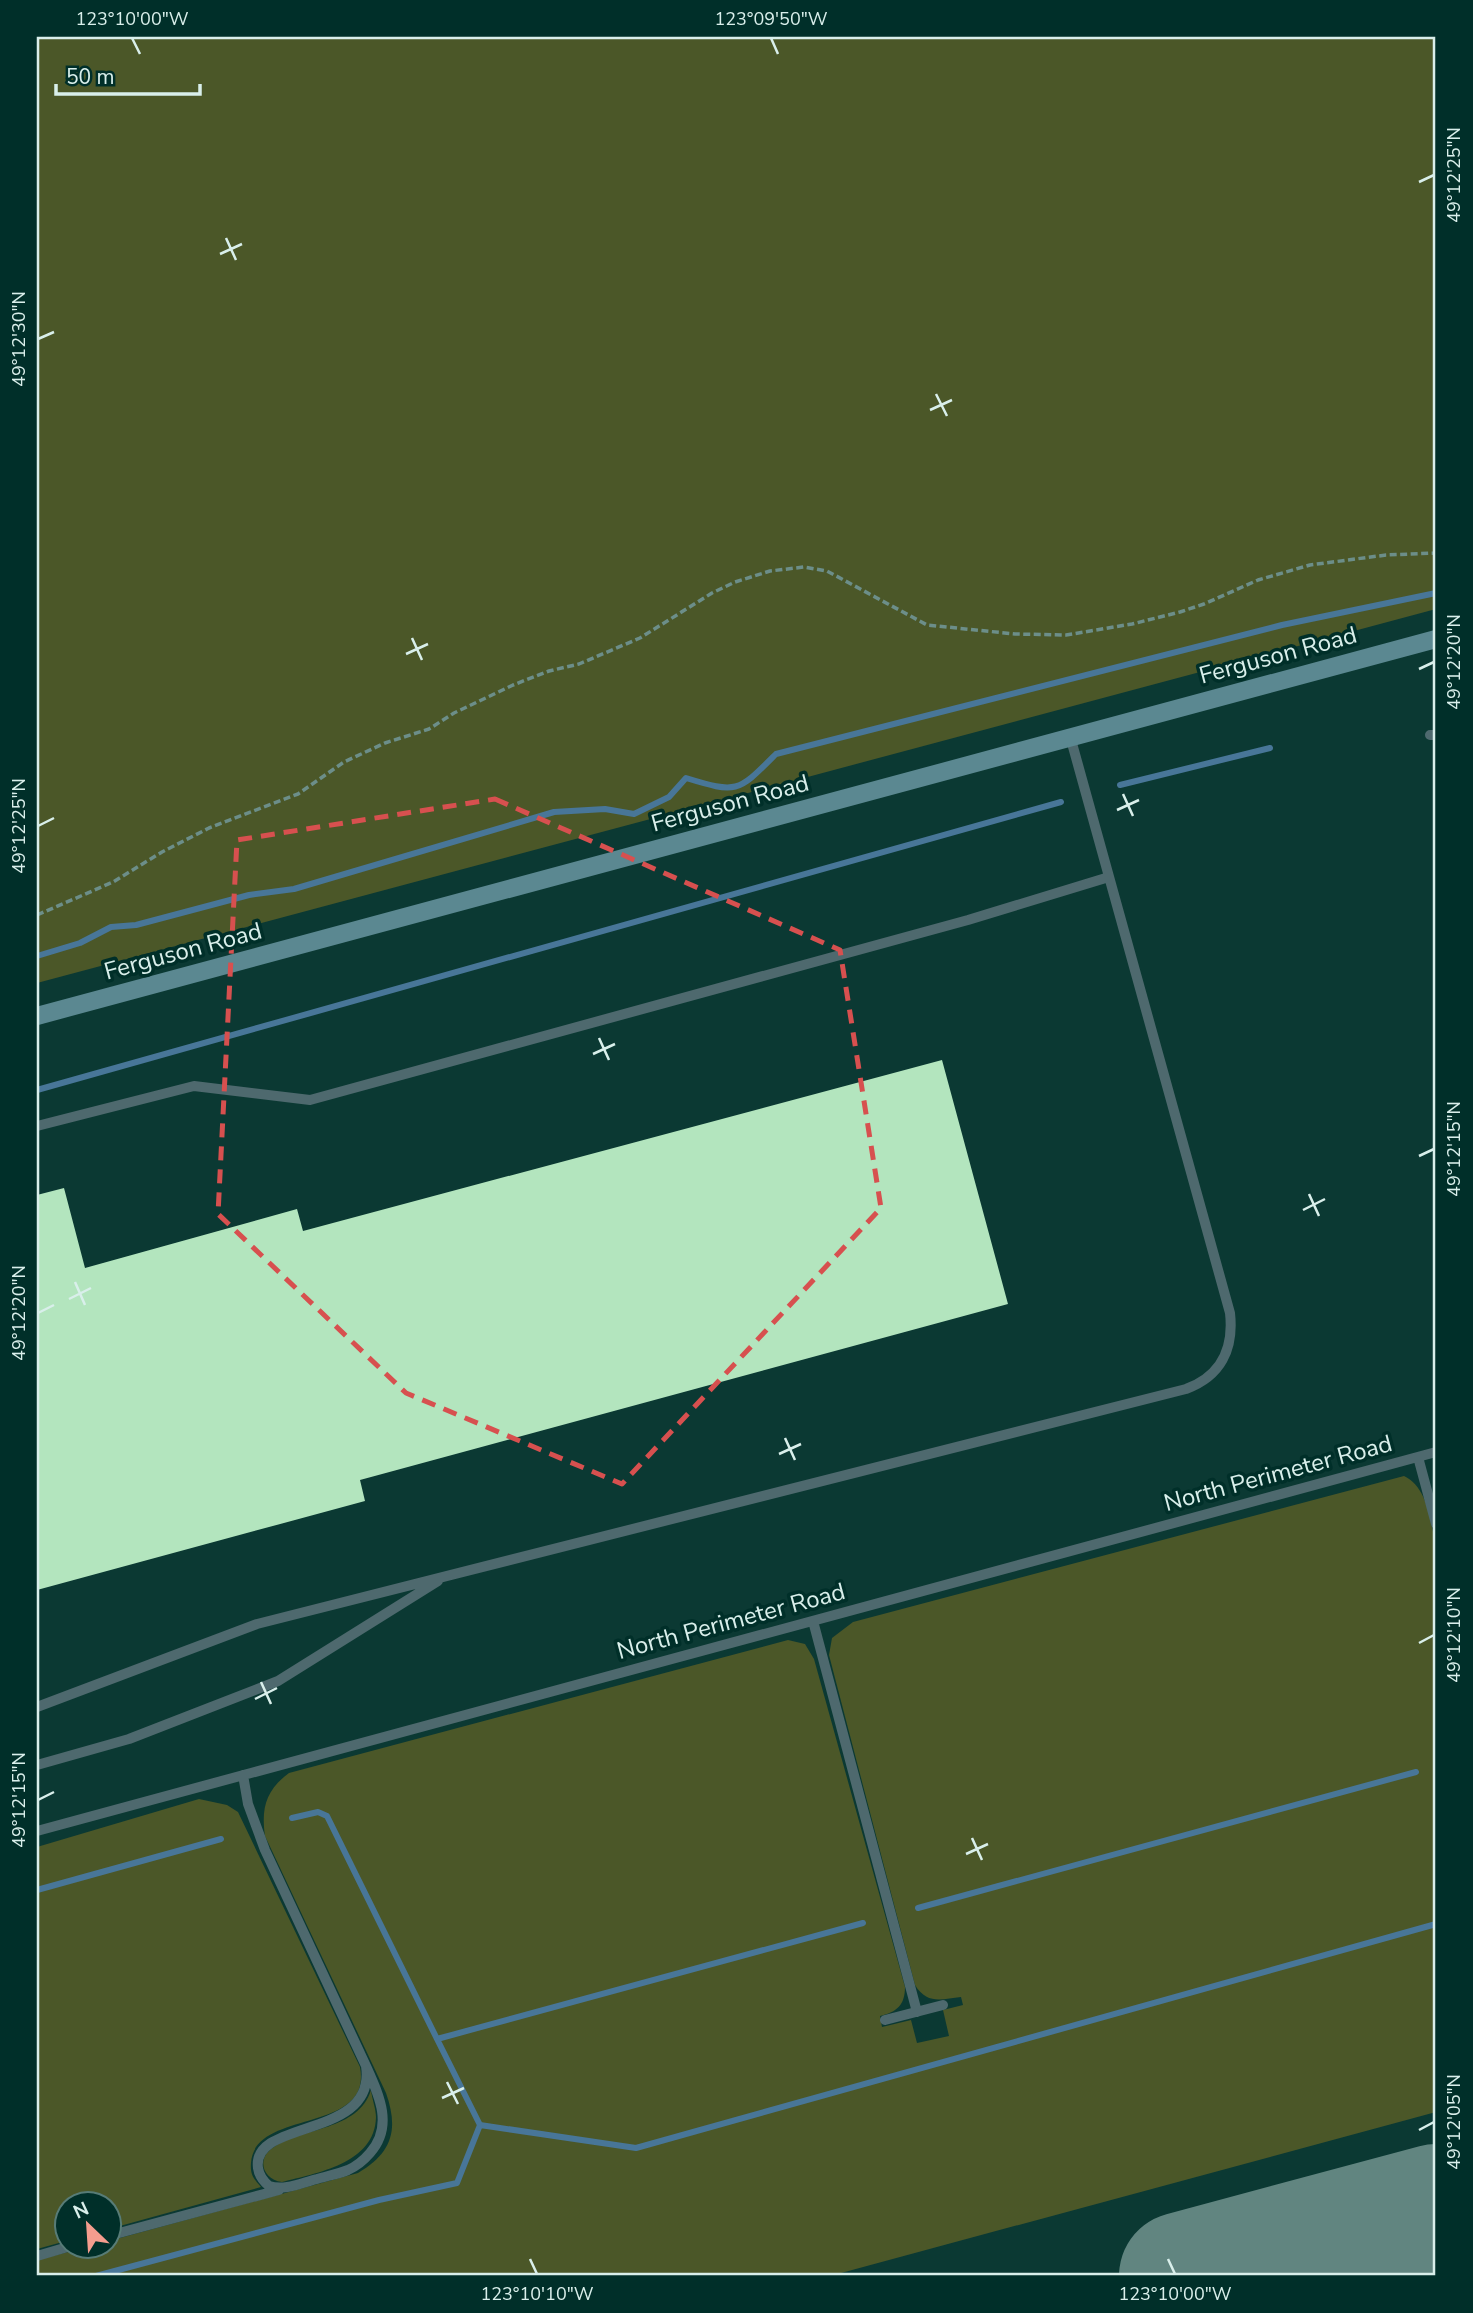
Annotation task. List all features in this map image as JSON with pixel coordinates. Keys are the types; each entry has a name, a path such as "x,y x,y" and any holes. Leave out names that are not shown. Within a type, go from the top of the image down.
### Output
{"street":[{"name":"Ferguson Road","path":"37,1016 1436,639"}],"lane":[{"path":"37,1707 257,1624 1186,1390 1202,1383 1224,1357 1231,1338 1230,1313 1070,736"},
{"path":"37,1126 194,1086 310,1100 968,920 1109,877"},
{"name":"North Perimeter Road","path":"37,1831 1436,1452"},
{"path":"1418,1457 1436,1524"},
{"path":"37,1765 129,1739 278,1681 446,1576"},
{"path":"813,1621 917,2012"},
{"path":"122,2232 348,2169 360,2164 375,2148 383,2130 380,2099 265,1850 248,1804 243,1776"},
{"path":"885,2020 943,2005"},
{"path":"283,2189 269,2186 259,2174 258,2159 261,2151 276,2139 335,2118 352,2107 360,2100 367,2085 366,2066"}],"path":[{"path":"37,915 113,882 162,852 209,828 298,794 344,762 385,743 429,729 454,713 513,685 548,671 579,664 640,639 712,593 770,570 804,567 827,571 927,625 1015,634 1066,635 1132,624 1180,612 1258,580 1310,565 1362,557 1436,553"}],"highlighted area":[{"path":"495,799 840,950 881,1208 622,1484 406,1393 218,1214 237,840"}],"green space":[{"path":"37,37 1436,37 1436,609 37,983"},
{"path":"1404,1476 1412,1481 1423,1497 1436,1545 1436,2112 830,2276 37,2276 37,2260 52,2256 52,2260 122,2260 122,2237 358,2173 379,2157 390,2139 392,2118 386,2093 265,1836 267,1800 281,1779 289,1773 788,1640 805,1644 814,1659 905,1987 899,2007 880,2016 882,2027 911,2020 917,2043 949,2036 943,2010 963,2005 961,1997 930,1998 915,1985 829,1655 832,1638 853,1622"},
{"path":"199,1799 227,1805 238,1812 360,2067 359,2088 349,2103 332,2113 271,2134 257,2146 251,2171 261,2187 122,2225 122,2190 52,2190 52,2245 37,2249 37,1847"},
{"path":"371,2090 376,2117 373,2133 366,2146 355,2156 326,2170 282,2182 266,2173 263,2162 274,2147 286,2140 342,2121 364,2103"}],"building":[{"path":"942,1060 1008,1304 360,1480 365,1501 37,1590 37,1195 64,1188 85,1268 297,1209 303,1231"}],"waterway":[{"path":"37,956 80,943 111,927 136,925 249,895 294,889 554,812 605,809 634,814 669,797 686,778 717,786 736,786 745,783 776,754 1282,625 1436,593"},
{"path":"1120,785 1270,748"},
{"path":"37,1090 1061,802"},
{"path":"918,1908 1416,1772"},
{"path":"292,1818 318,1812 327,1816 437,2039 863,1923"},
{"path":"37,1890 221,1839"},
{"path":"437,2039 480,2125 636,2148 1436,1924"},
{"path":"96,2276 379,2200 457,2183 480,2125"}],"runway":[{"path":"1183,2276 1436,2208"}]}
